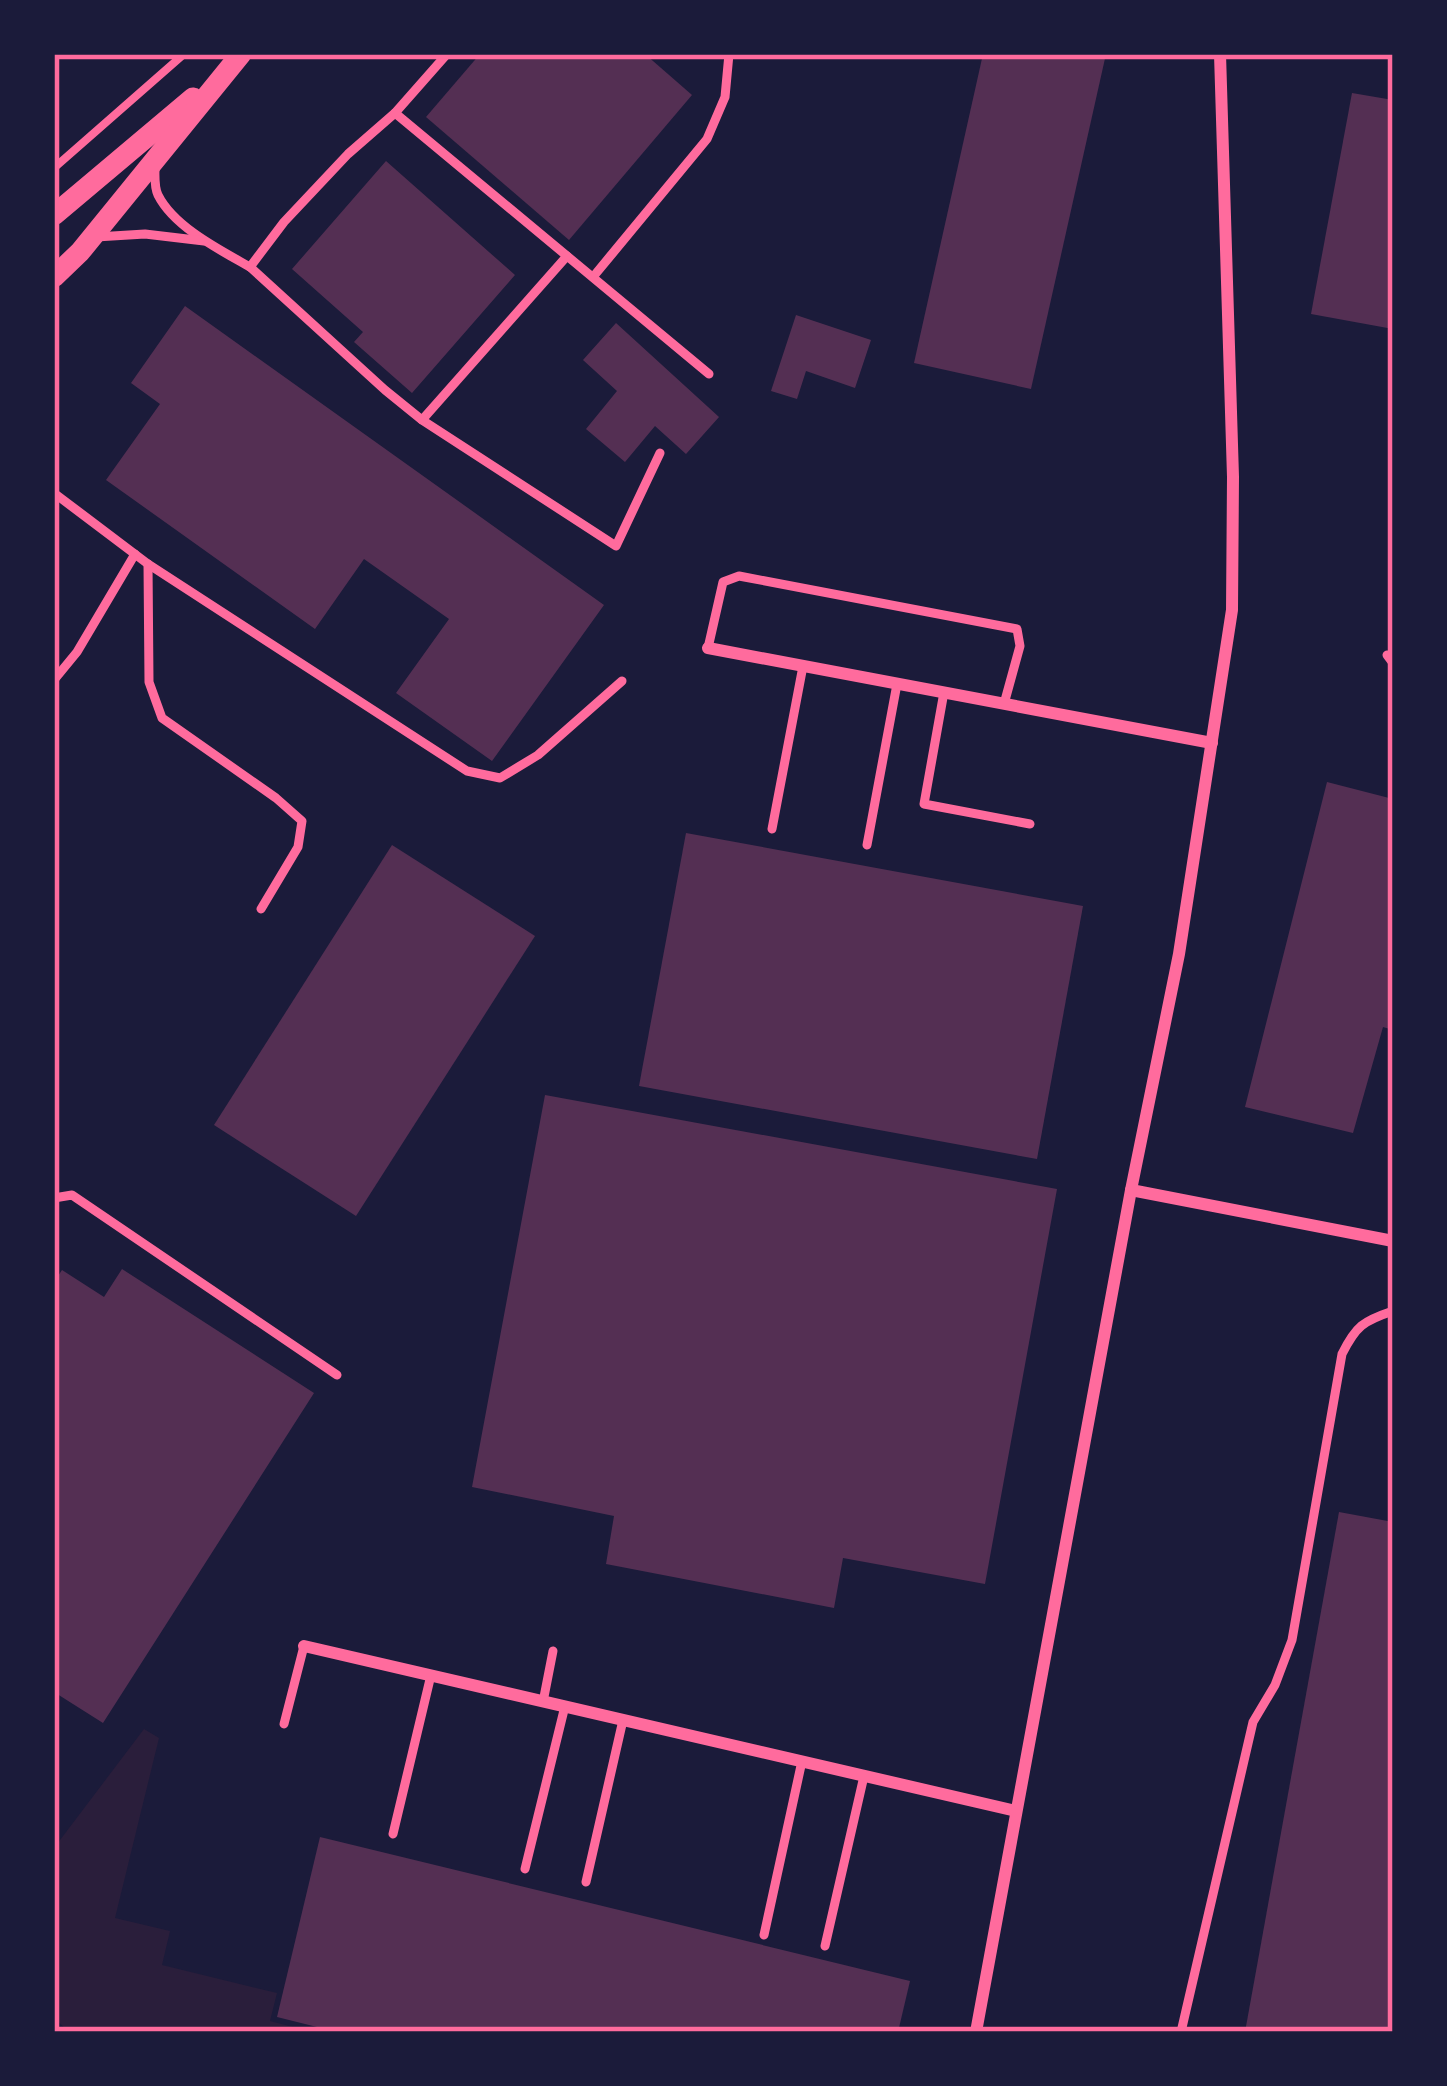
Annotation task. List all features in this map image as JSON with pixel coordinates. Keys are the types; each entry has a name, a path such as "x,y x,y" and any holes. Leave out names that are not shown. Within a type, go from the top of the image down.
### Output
{"street":[{"path":"976,2032 1179,953 1232,610 1231,386 1220,54"},
{"path":"54,277 233,62"},
{"path":"54,215 233,62"},
{"path":"708,648 1212,743"},
{"path":"1131,1190 1393,1241"},
{"path":"304,1646 1016,1811"}],"lane":[{"path":"250,267 284,222 395,113 447,54"},
{"path":"592,277 706,139 725,98 729,54"},
{"path":"395,113 709,374"},
{"path":"155,161 155,192 204,241 250,267 422,420 616,546 660,453"},
{"path":"91,237 145,234 204,241"},
{"path":"422,420 567,256"},
{"path":"54,493 148,563 467,771 500,778 538,755 622,680"},
{"path":"54,680 135,554"},
{"path":"148,563 149,682 162,718 277,798 302,821 298,848 261,909"},
{"path":"708,648 723,582 739,576 805,586 1017,629 1020,646 1004,704"},
{"path":"772,829 802,666"},
{"path":"867,844 897,684"},
{"path":"944,692 924,805 1030,824"},
{"path":"54,1198 72,1195 337,1375"},
{"path":"1180,2032 1253,1722 1275,1685 1292,1640 1342,1354 1354,1330 1393,1311"},
{"path":"284,1724 304,1646"},
{"path":"543,1702 553,1651"},
{"path":"393,1834 431,1675"},
{"path":"525,1869 565,1706"},
{"path":"586,1882 622,1720"},
{"path":"764,1935 802,1761"},
{"path":"826,1946 864,1776"}],"path":[{"path":"54,168 184,54"}],"shaded area":[{"path":"144,1729 159,1738 115,1918 170,1931 162,1965 277,1993 270,2021 312,2032 69,2032 54,2018 54,1848"}],"building":[{"path":"480,54 645,54 692,95 569,240 426,117"},
{"path":"983,54 1106,54 1031,389 914,363"},
{"path":"1352,93 1393,100 1393,329 1311,314"},
{"path":"386,161 515,275 412,393 354,342 363,332 292,269"},
{"path":"185,306 604,605 492,761 396,693 449,619 364,559 315,629 106,480 160,404 131,383"},
{"path":"796,315 871,340 855,388 806,371 797,399 771,391"},
{"path":"616,323 719,417 686,454 655,426 625,462 586,429 617,391 583,360"},
{"path":"1327,782 1393,799 1393,1030 1383,1027 1353,1133 1245,1107"},
{"path":"686,833 1083,906 1037,1159 639,1086"},
{"path":"392,845 535,936 356,1216 214,1125"},
{"path":"545,1095 1057,1189 985,1584 843,1558 834,1608 606,1564 614,1516 472,1487"},
{"path":"122,1269 314,1393 103,1723 54,1692 54,1282 62,1270 104,1297"},
{"path":"1339,1512 1393,1522 1393,2032 1245,2032"},
{"path":"320,1837 910,1981 898,2032 337,2032 277,2017"}]}
